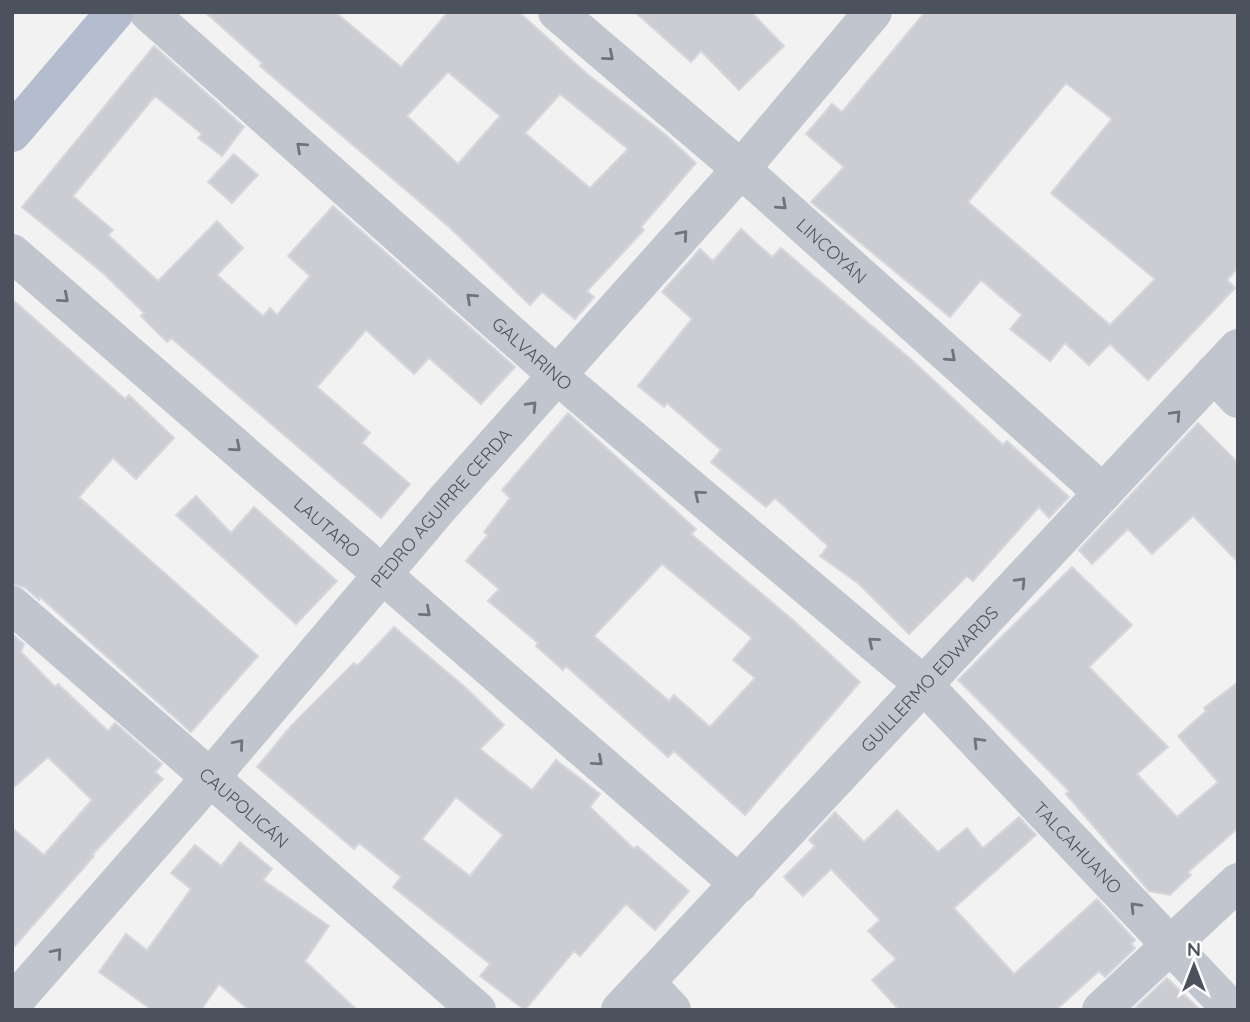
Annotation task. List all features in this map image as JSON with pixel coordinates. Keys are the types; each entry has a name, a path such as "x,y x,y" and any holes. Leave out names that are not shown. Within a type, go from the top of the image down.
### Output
{"main road":[{"path":"12,133 115,12"}],"street":[{"name":"GALVARINO","path":"148,12 559,377 925,686"},
{"name":"LINCOYÁN","path":"557,12 741,169 1103,493"},
{"name":"PEDRO AGUIRRE CERDA","path":"13,1003 210,778 382,574 741,169 873,12"},
{"name":"LAUTARO","path":"12,253 739,884"},
{"name":"GUILLERMO EDWARDS","path":"633,996 1103,493 1230,374"},
{"name":"CAUPOLICÁN","path":"12,605 477,1010"},
{"name":"TALCAHUANO","path":"925,686 1232,1010"},
{"path":"1101,1010 1238,882"},
{"path":"633,996 672,1010"},
{"path":"13,1003 20,1010"}],"building":[{"path":"205,12 335,12 401,67 448,12 519,12 586,73 665,134 696,163 641,227 644,230 587,291 594,297 575,319 542,292 530,305 448,226 260,66 262,63","holes":["448,72 500,116 458,164 407,116","560,94 628,149 590,188 525,133"]},
{"path":"635,12 751,12 784,46 739,90 701,51 691,62"},
{"path":"925,12 1238,12 1238,268 1227,280 1235,288 1148,380 1110,344 1089,365 1065,343 1050,361 1010,329 1022,315 981,280 950,317 811,202 844,167 806,134 832,104 842,112","holes":["1066,83 1112,119 1051,193 1155,279 1110,325 968,202"]},
{"path":"154,46 244,127 222,156 198,138 202,134 155,96 73,196 113,230 108,235 158,281 217,221 243,248 217,275 263,316 270,308 277,315 310,276 288,256 333,206 515,367 481,404 429,358 414,374 366,330 317,387 370,433 362,443 410,484 381,518 171,338 167,342 141,316 144,313 103,273 22,207"},
{"path":"234,154 258,175 232,203 208,182"},
{"path":"741,229 772,257 781,248 914,362 1003,445 1007,441 1069,497 1049,518 1039,507 973,581 967,576 909,634 859,584 820,556 828,546 775,498 766,507 711,462 721,450 667,403 664,407 638,386 692,319 662,292 700,249 713,261"},
{"path":"12,299 125,399 129,395 174,438 136,479 113,458 79,497 258,656 191,732 40,597 39,600 26,588 12,584"},
{"path":"568,413 696,529 691,534 793,620 860,682 745,815 674,751 668,757 566,666 563,670 536,646 538,643 488,601 499,589 466,561 488,535 484,532 510,498 502,490","holes":["662,564 752,638 733,660 755,678 710,727 674,695 669,701 594,636"]},
{"path":"1198,423 1238,463 1238,562 1193,516 1152,554 1128,529 1092,564 1079,550"},
{"path":"196,496 231,533 254,507 337,581 296,624 176,515"},
{"path":"1072,567 1132,625 1089,667 1168,747 1137,774 1177,817 1218,782 1178,736 1206,711 1204,708 1238,682 1238,828 1188,872 1191,875 1170,895 1149,891 1066,794 1069,791 958,680"},
{"path":"394,627 466,688 504,725 480,749 532,790 556,760 600,794 590,807 634,849 637,846 689,891 655,930 626,904 580,956 574,951 525,1010 480,976 490,964 393,887 401,877 359,843 354,849 257,767 291,726 354,663 357,666","holes":["456,797 503,835 470,876 422,839"]},
{"path":"12,634 24,644 21,652 55,687 58,684 108,731 115,723 162,764 155,772 163,779 92,855 94,856 12,949 12,828 44,855 92,800 48,757 12,789"},
{"path":"897,810 938,852 967,828 983,848 1019,817 1036,835 954,908 1014,974 1097,899 1135,940 1131,944 1135,948 1105,977 1099,971 1056,1010 899,1010 872,980 896,959 868,931 880,920 831,869 803,896 784,877 815,846 809,840 835,812 864,842"},
{"path":"240,842 272,869 263,880 329,926 305,961 357,1010 249,1010 219,984 201,1010 152,1010 99,972 126,934 147,950 191,889 171,873 195,845 221,866"},
{"path":"1167,978 1200,1010 1139,1010 1136,1007"}]}
